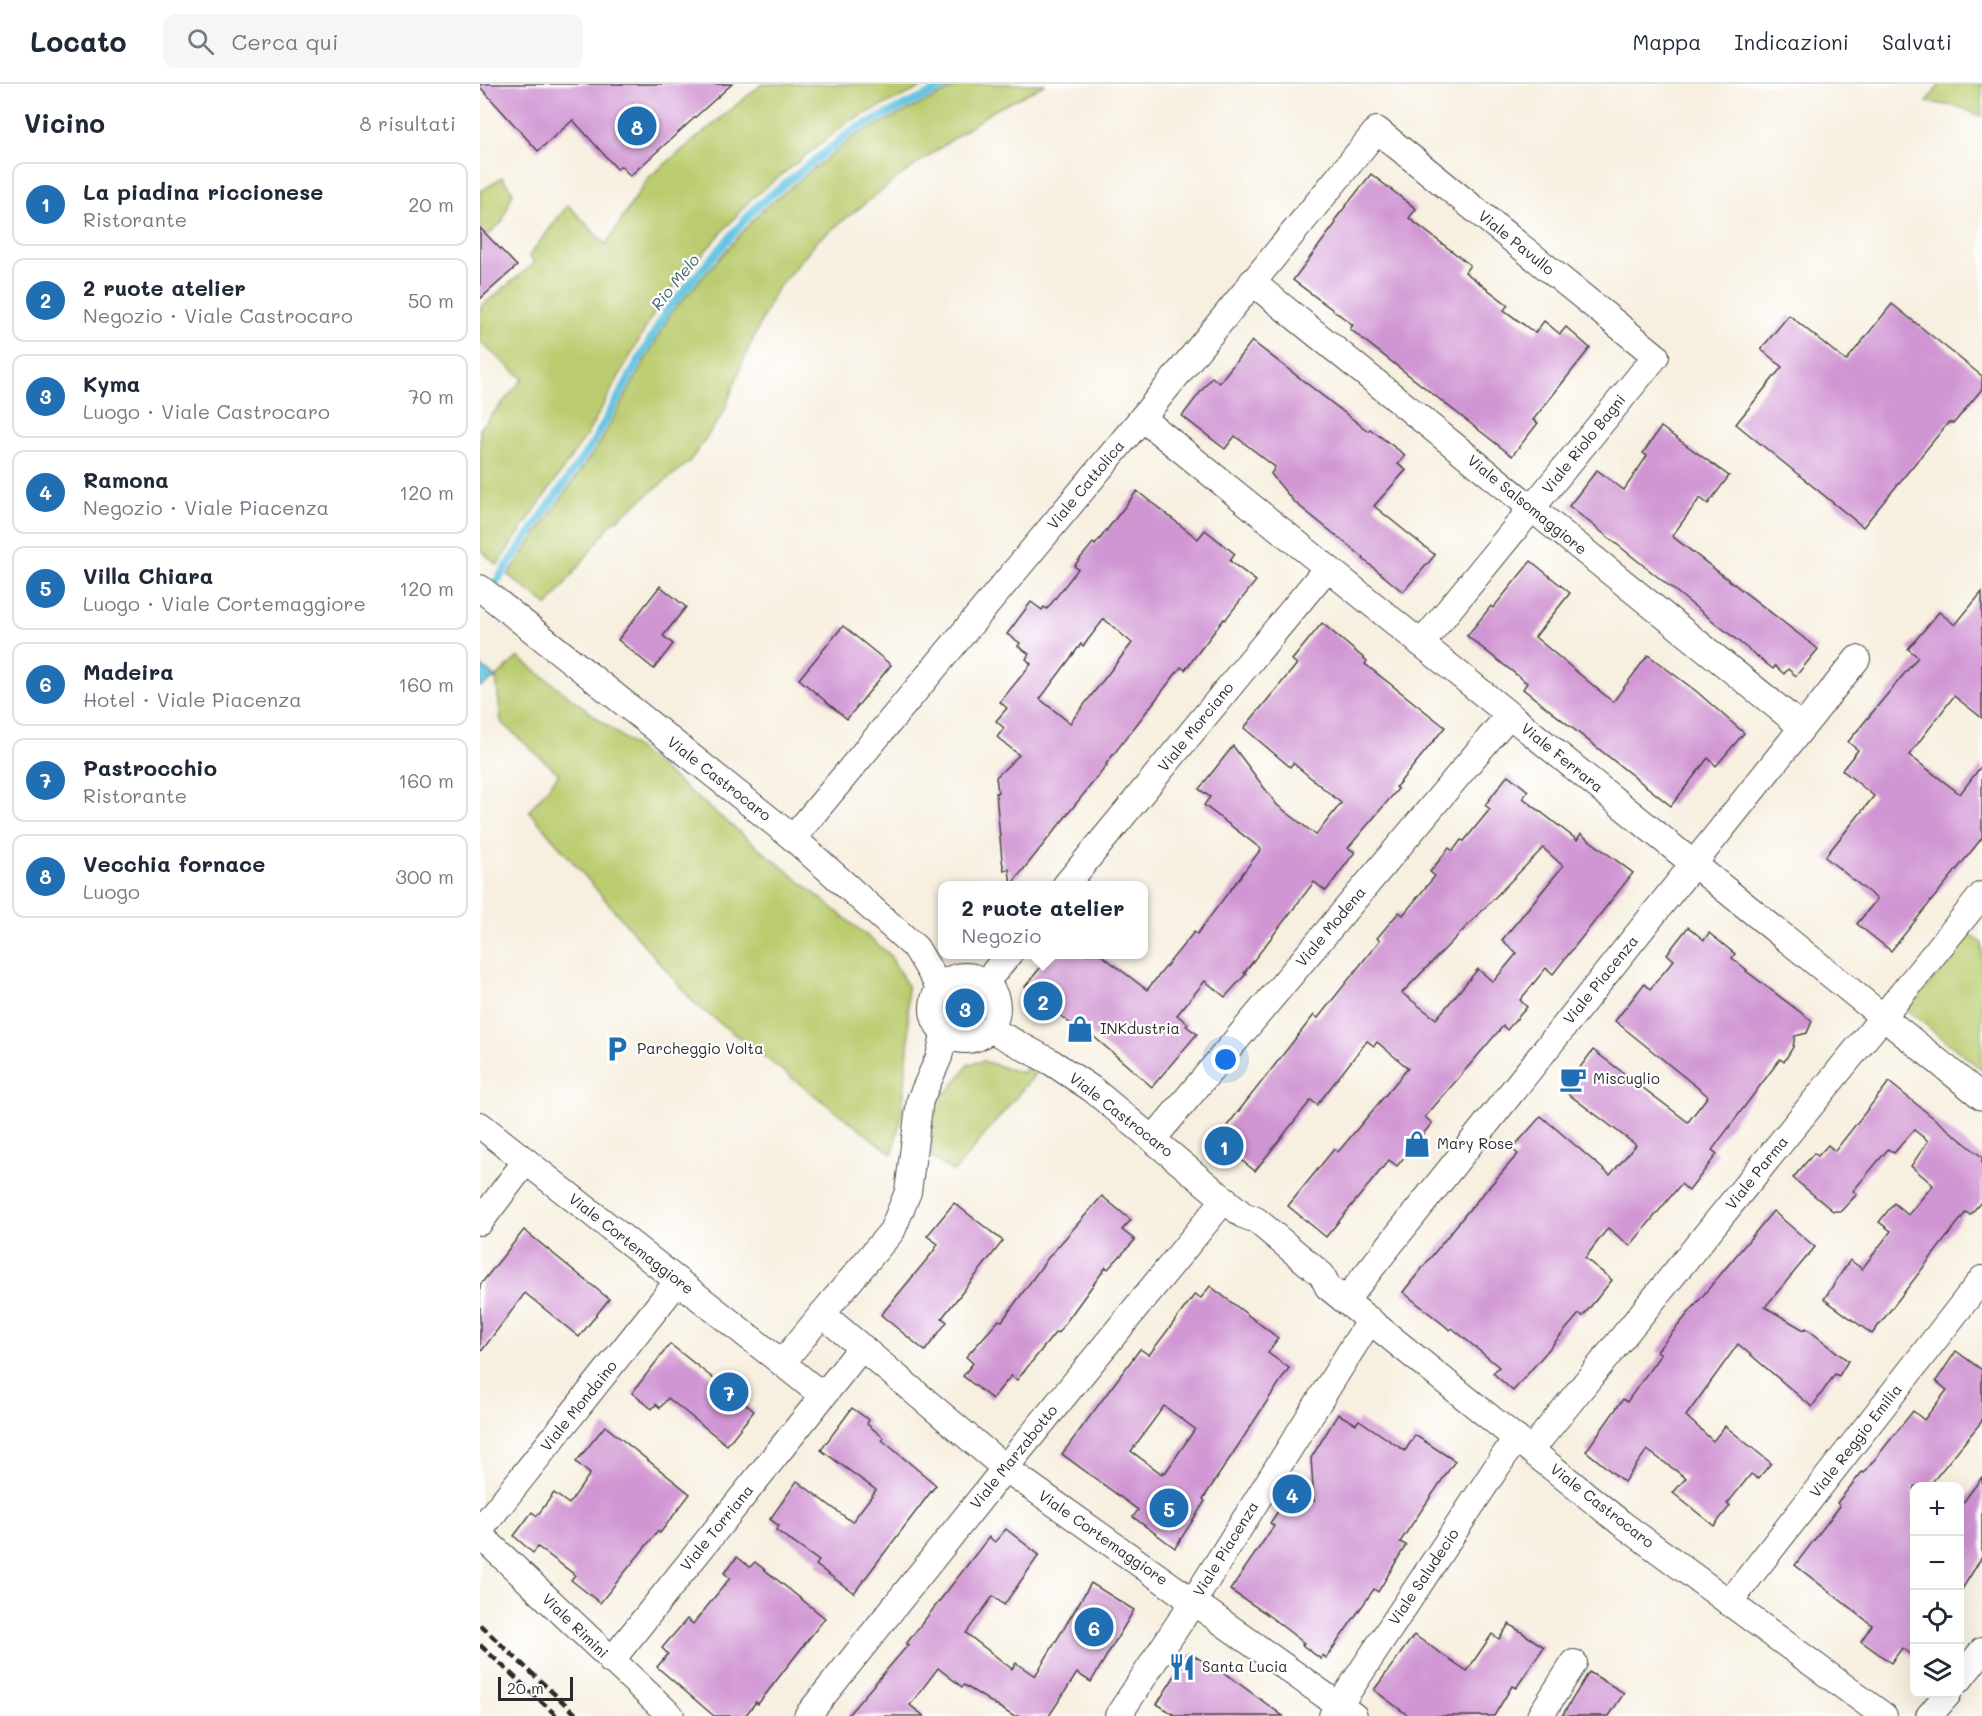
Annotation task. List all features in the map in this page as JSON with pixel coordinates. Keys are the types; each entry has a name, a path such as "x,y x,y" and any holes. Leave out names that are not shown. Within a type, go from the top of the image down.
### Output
{"street":[{"name":"Viale Cattolica","path":"793,838 1142,418 1377,130"},
{"name":"Viale Pavullo","path":"1377,130 1656,356"},
{"name":"Viale Salsomaggiore","path":"1252,282 1803,727"},
{"name":"Viale Riolo Bagni","path":"1421,644 1656,356"},
{"name":"Viale Ferrara","path":"1142,418 1982,1097"},
{"name":"Viale Morciano","path":"1068,881 1327,568"},
{"name":"Viale Castrocaro","path":"480,588 793,838 916,948 940,988"},
{"name":"Viale Piacenza","path":"1336,1294 1693,864 1857,659"},
{"name":"Viale Modena","path":"1153,1138 1509,715"},
{"name":"Viale Parma","path":"1524,1444 1883,1017 1982,895"},
{"path":"986,983 1005,959"},
{"path":"967,976 986,983 997,1000 998,1010 990,1029 983,1036 973,1040 953,1039 944,1034 933,1017 932,1006 934,996 940,988 947,981 967,976"},
{"name":"Viale Castrocaro","path":"990,1029 1051,1062 1092,1089 1234,1207 1248,1231 1313,1284 1336,1294 1621,1523 1884,1716"},
{"path":"782,1364 892,1231 908,1192 920,1100 939,1057 944,1034"},
{"name":"Viale Cortemaggiore","path":"480,1125 823,1396"},
{"path":"480,1222 526,1161"},
{"name":"Viale Marzabotto","path":"807,1716 1005,1468 1234,1207"},
{"name":"Viale Reggio Emilia","path":"1729,1603 1982,1280"},
{"name":"Viale Mondaino","path":"480,1530 678,1281"},
{"name":"Viale Cortemaggiore","path":"822,1314 1005,1468 1342,1712"},
{"name":"Viale Piacenza","path":"1118,1716 1193,1602 1370,1320"},
{"path":"823,1396 862,1347"},
{"name":"Viale Torriana","path":"611,1661 823,1396"},
{"name":"Viale Saludecio","path":"1342,1712 1524,1444"},
{"name":"Viale Rimini","path":"480,1535 671,1716"},
{"path":"1964,1673 1982,1651"},
{"path":"1540,1716 1574,1663"},
{"path":"1929,1716 1945,1698"}],"green space":[{"path":"762,84 929,84 848,122 750,200 659,304 586,436 497,565 480,549 480,429 523,379 480,342 480,307 535,263 529,256 568,205 606,245 647,179"},
{"path":"963,84 1046,84 991,112 899,177 817,241 776,290 745,356 723,414 689,462 611,524 548,606 508,575 599,444 671,313 761,211 856,135"},
{"path":"1940,84 1982,84 1982,117 1960,107 1927,102"},
{"path":"502,177 513,192 502,222 480,242 480,190 482,191"},
{"path":"518,657 635,747 889,954 907,985 909,1037 902,1115 892,1154 695,1004 529,811 559,774 501,722 496,678"},
{"path":"1970,934 1982,943 1982,1070 1907,1010"},
{"path":"983,1061 1022,1073 1026,1067 1035,1074 954,1172 931,1157 932,1121 941,1090 948,1092 969,1064"}],"water":[{"path":"480,665 496,678 480,687"}],"building":[{"path":"480,84 732,84 630,176 621,166 617,169 573,120 538,151 480,87"},
{"path":"1371,174 1416,209 1409,218 1470,265 1465,272 1508,305 1504,310 1535,333 1544,321 1560,334 1566,327 1590,348 1533,420 1538,423 1512,456 1350,329 1353,325 1293,280 1336,223 1334,221"},
{"path":"480,228 517,266 480,299"},
{"path":"1892,304 1982,376 1982,389 1954,423 1948,423 1863,527 1736,424 1782,367 1761,349 1789,315 1846,361"},
{"path":"1252,341 1368,431 1370,429 1405,455 1398,464 1406,470 1374,506 1435,555 1403,592 1293,501 1271,474 1275,467 1235,436 1225,449 1182,416 1212,377 1219,383"},
{"path":"1661,427 1729,476 1708,504 1700,498 1672,536 1818,649 1796,676 1788,669 1784,674 1775,666 1773,669 1569,506 1597,470 1624,490 1647,456 1643,453"},
{"path":"1137,491 1198,539 1205,530 1235,554 1230,561 1256,581 1185,670 1181,667 1107,765 1014,881 1010,881 1009,869 1004,870 1002,860 996,777 1019,755 997,737 1004,728 996,721 1007,708 1000,702 1031,664 1026,659 1029,654 1018,646 1020,643 1007,634 1031,602 1042,610 1044,607 1047,609 1078,569 1074,566 1093,543 1095,545","holes":["1104,619 1132,643 1070,723 1040,699 1081,644 1083,646"]},
{"path":"1531,561 1570,593 1535,637 1613,702 1648,655 1696,691 1744,733 1716,766 1708,758 1671,806 1523,689 1527,683 1467,636"},
{"path":"660,586 686,607 663,636 673,644 654,669 618,640"},
{"path":"1982,592 1982,718 1954,696 1909,755 1960,794 1982,765 1982,838 1891,951 1857,924 1877,899 1825,857 1874,796 1842,770 1858,750 1848,742 1918,657 1908,649 1939,612 1955,625"},
{"path":"1322,623 1367,661 1365,664 1445,727 1396,787 1398,789 1348,848 1355,852 1326,891 1314,882 1244,973 1246,974 1225,997 1205,981 1177,1015 1197,1034 1152,1087 1085,1029 1082,1033 1025,987 1047,959 1107,959 1147,990 1194,932 1197,934 1261,849 1204,805 1210,797 1199,789 1233,746 1277,805 1316,835 1341,803 1293,763 1290,767 1244,728 1297,664 1292,660"},
{"path":"843,626 891,665 847,719 799,679"},
{"path":"1508,775 1528,791 1523,798 1577,840 1581,834 1633,873 1553,974 1546,968 1520,1000 1527,1007 1507,1030 1503,1026 1425,1117 1432,1123 1397,1166 1389,1160 1326,1237 1288,1206 1334,1149 1338,1152 1408,1068 1377,1042 1374,1046 1367,1041 1317,1105 1311,1100 1255,1171 1216,1140 1314,1015 1318,1018 1380,940 1377,938 1399,912 1403,915 1435,876 1430,872 1449,848 1453,851 1461,840 1464,841 1490,809 1485,805","holes":["1543,848 1563,866 1502,940 1517,953 1493,982 1478,969 1436,1019 1402,993"]},
{"path":"1688,927 1704,940 1709,933 1735,954 1732,958 1746,971 1812,1021 1807,1033 1795,1036 1793,1047 1784,1062 1780,1059 1712,1150 1717,1154 1689,1191 1681,1184 1630,1246 1608,1228 1585,1258 1612,1280 1583,1316 1579,1314 1513,1391 1493,1373 1499,1367 1403,1292 1468,1211 1518,1154 1512,1149 1541,1116 1610,1175 1636,1145 1563,1090 1593,1050 1688,1122 1708,1096 1615,1021 1644,984 1650,989 1674,960 1667,954"},
{"path":"1889,1082 1982,1157 1982,1201 1970,1215 1966,1212 1872,1334 1824,1299 1850,1260 1862,1269 1891,1231 1879,1222 1894,1203 1908,1215 1933,1185 1911,1166 1928,1141 1914,1130 1894,1153 1888,1149 1853,1191 1857,1194 1841,1211 1833,1211 1793,1178 1814,1153 1818,1156 1828,1145 1835,1151"},
{"path":"1102,1196 1131,1220 1122,1230 1135,1240 1108,1269 1106,1267 1058,1333 1056,1332 1017,1380 1011,1376 992,1399 963,1376 973,1363 966,1357 999,1320 1002,1321 1048,1258"},
{"path":"954,1203 1003,1241 942,1318 947,1322 925,1351 881,1315 933,1252 938,1244 927,1236"},
{"path":"1773,1211 1815,1247 1765,1307 1804,1330 1806,1328 1848,1361 1839,1376 1835,1374 1812,1407 1738,1344 1686,1416 1713,1441 1725,1426 1771,1463 1758,1479 1751,1474 1727,1504 1730,1506 1714,1526 1673,1493 1686,1478 1647,1450 1624,1482 1586,1451 1623,1399 1627,1402 1661,1354 1657,1351"},
{"path":"524,1230 609,1299 579,1337 525,1293 480,1353 480,1285"},
{"path":"1210,1286 1278,1338 1268,1353 1289,1368 1203,1499 1205,1501 1175,1548 1133,1517 1138,1510 1062,1454 1140,1349 1149,1355 1195,1294 1201,1298","holes":["1164,1406 1195,1429 1165,1473 1163,1471 1162,1474 1131,1451"]},
{"path":"670,1344 754,1411 727,1445 668,1398 660,1408 656,1404 652,1409 632,1393"},
{"path":"1956,1351 1982,1370 1982,1421 1932,1482 1910,1482 1910,1654 1902,1648 1891,1663 1861,1641 1872,1625 1795,1565 1840,1506 1837,1503 1913,1411 1924,1420 1947,1390 1936,1381"},
{"path":"852,1408 869,1420 867,1424 884,1438 882,1440 936,1485 854,1593 816,1565 819,1561 776,1530 779,1526 770,1519 797,1481 852,1522 876,1490 821,1450"},
{"path":"1338,1414 1356,1424 1359,1420 1405,1451 1415,1435 1455,1461 1400,1542 1406,1545 1378,1592 1374,1589 1326,1658 1323,1655 1321,1659 1264,1612 1230,1590 1274,1526 1270,1523 1294,1488 1314,1501 1311,1458"},
{"path":"605,1426 690,1494 600,1603 571,1580 575,1575 538,1547 533,1553 514,1536 532,1512 537,1516 554,1493 569,1504 590,1474 576,1462"},
{"path":"1982,1477 1982,1557 1964,1586 1964,1536 1964,1501"},
{"path":"1006,1529 1039,1555 1004,1605 993,1596 966,1633 1012,1669 1016,1663 1035,1676 1091,1583 1134,1610 1091,1682 1077,1673 1049,1716 1013,1716 964,1685 962,1687 938,1668 910,1705 924,1716 847,1716 908,1645 906,1644 989,1537 995,1542"},
{"path":"737,1557 750,1567 755,1562 825,1618 758,1704 756,1702 745,1716 714,1716 657,1667 668,1654 662,1648 687,1619 693,1624 730,1578 724,1573"},
{"path":"1509,1624 1544,1647 1516,1688 1512,1686 1494,1716 1409,1716 1374,1690 1414,1635 1467,1671 1492,1634 1499,1639"},
{"path":"1189,1653 1230,1677 1283,1716 1176,1716 1157,1704"},
{"path":"1589,1672 1624,1693 1609,1716 1562,1716"}],"waterway":[{"name":"Rio Melo","path":"480,605 594,441 667,310 757,206 853,130 951,84"}],"railway":[{"path":"480,1625 578,1716"},
{"path":"480,1645 557,1716"}],"place":[{"name":"Vecchia fornace","path":"637,126"},
{"name":"2 ruote atelier","path":"1043,1001"},
{"name":"Kyma","path":"965,1008"},
{"name":"INKdustria","path":"1080,1029"},
{"name":"Parcheggio Volta","path":"617,1049"},
{"name":"Miscuglio","path":"1573,1079"},
{"name":"Mary Rose","path":"1417,1144"},
{"name":"La piadina riccionese","path":"1224,1146"},
{"name":"Pastrocchio","path":"729,1392"},
{"name":"Ramona","path":"1292,1494"},
{"name":"Villa Chiara","path":"1169,1508"},
{"name":"Madeira","path":"1094,1627"},
{"name":"Santa Lucia","path":"1182,1667"}]}
